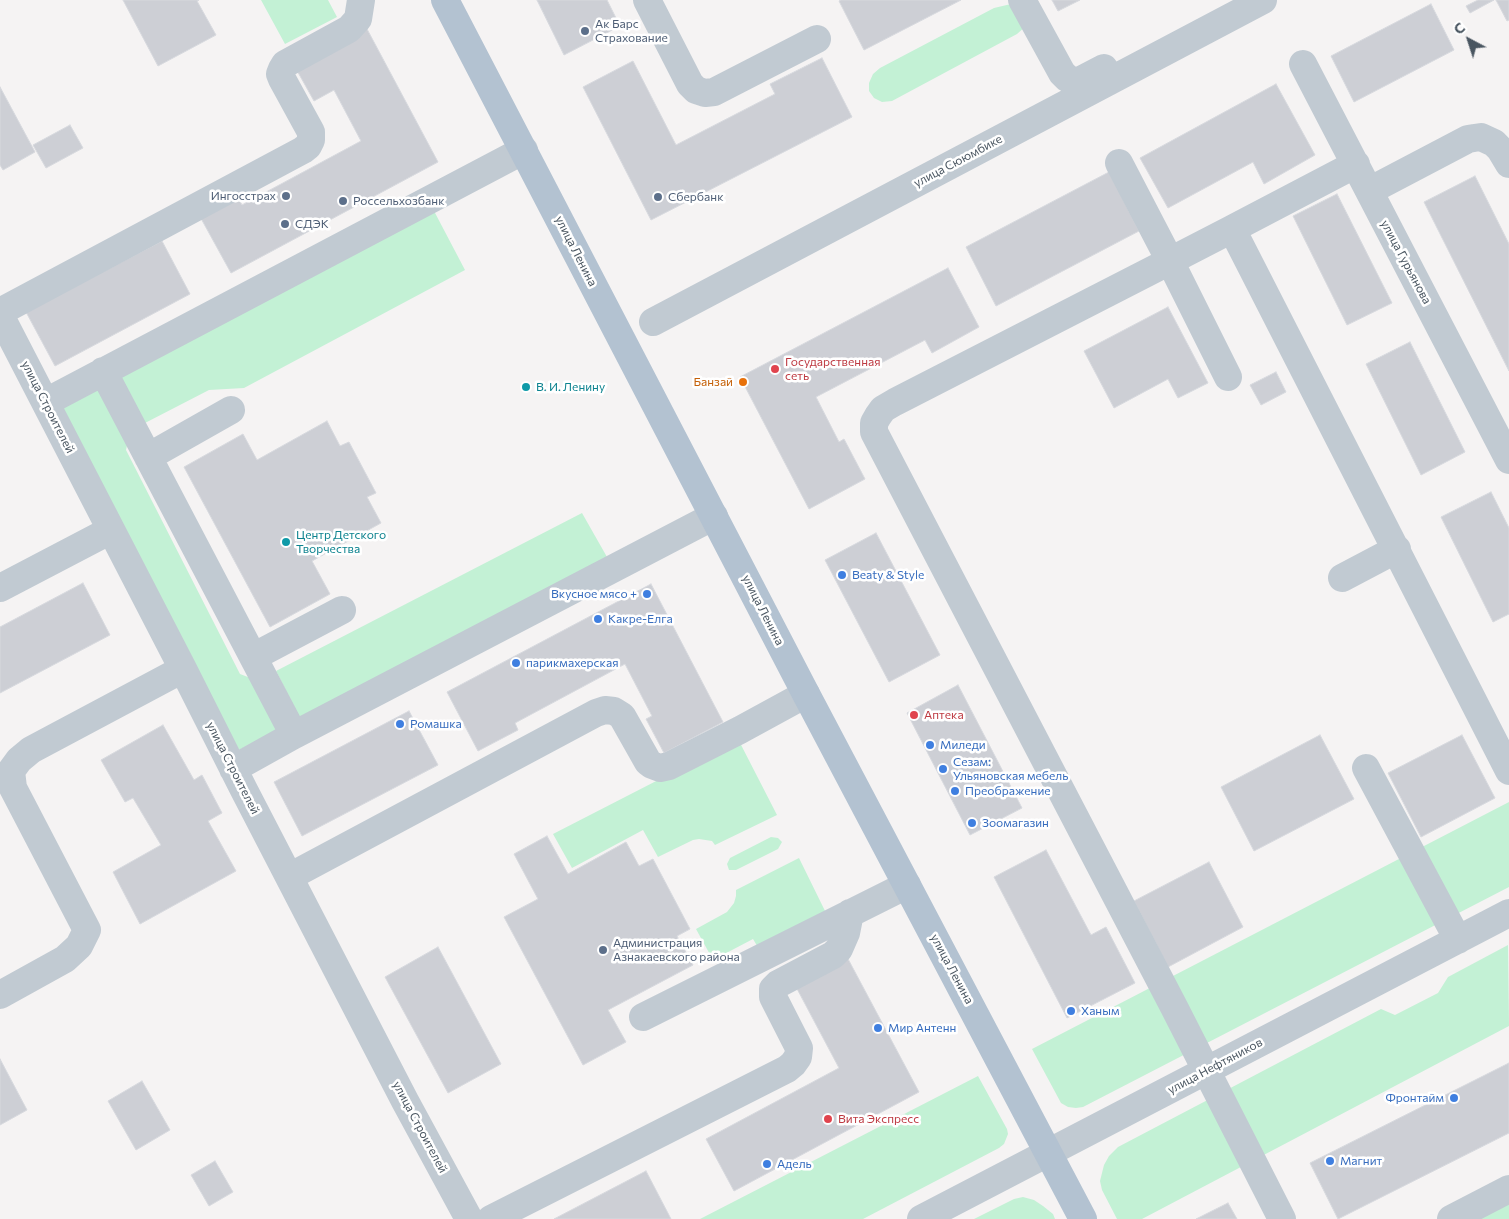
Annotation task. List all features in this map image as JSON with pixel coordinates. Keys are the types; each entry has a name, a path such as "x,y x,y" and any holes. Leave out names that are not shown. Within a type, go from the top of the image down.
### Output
{"main road":[{"name":"улица Ленина","path":"445,0 806,694 1083,1219"}],"street":[{"path":"0,314 308,146 311,140 310,132 280,74 285,64 350,29 358,19 361,0"},
{"path":"646,0 690,84 696,90 705,93 714,92 817,39"},
{"path":"1022,0 1062,73 1073,81 1081,80 1234,0"},
{"name":"улица Сююмбике","path":"652,322 1263,0"},
{"name":"улица Гурьянова","path":"1303,64 1509,460"},
{"path":"1369,191 1468,139 1481,138 1494,143 1509,164"},
{"path":"46,402 524,150"},
{"path":"1118,163 1228,377"},
{"path":"1282,1219 874,432 874,423 883,409 895,402 1356,164"},
{"path":"1232,229 1509,771"},
{"name":"улица Строителей","path":"0,314 405,1101 469,1219"},
{"path":"103,371 294,735"},
{"path":"148,456 231,410"},
{"path":"233,769 294,735 714,516"},
{"path":"0,588 111,530"},
{"path":"1342,578 1397,549"},
{"path":"253,657 342,610"},
{"path":"0,995 65,959 79,946 87,930 13,788 11,771 19,760 31,750 183,669"},
{"path":"289,877 596,713 605,710 614,711 622,716 648,762 660,768 669,766 806,694"},
{"path":"1366,768 1458,940"},
{"path":"643,1016 907,885"},
{"path":"491,1219 778,1074 793,1064 798,1057 799,1048 772,997 773,989 778,984 832,955 839,949 846,933 850,913"},
{"name":"улица Нефтяников","path":"922,1219 1509,913"},
{"path":"1451,1219 1509,1189"}],"green space":[{"path":"261,0 328,0 337,17 285,44"},
{"path":"1011,4 1026,26 1017,34 892,101 882,102 874,98 869,91 869,83 873,74 880,68 994,8"},
{"path":"434,211 465,270 244,388 209,390 145,423 121,377"},
{"path":"102,387 129,437 126,450 240,674 253,679 279,729 239,750 61,409"},
{"path":"582,513 607,557 300,718 276,671"},
{"path":"738,739 777,815 715,845 712,841 693,840 658,857 643,830 572,868 553,834"},
{"path":"1509,802 1509,887 1083,1107 1068,1107 1061,1103 1032,1049"},
{"path":"771,837 778,838 782,842 778,849 736,870 729,870 727,864 730,858"},
{"path":"799,858 827,915 759,949 753,939 713,960 696,929 727,912 734,903 736,890"},
{"path":"1508,945 1509,1026 1142,1219 1117,1219 1102,1190 1100,1181 1104,1165 1109,1156 1118,1147 1381,1009 1395,1015 1438,993 1448,977"},
{"path":"978,1076 1007,1129 1008,1134 1004,1144 863,1219 700,1219"},
{"path":"1023,1197 1034,1200 1043,1206 1053,1214 1055,1219 974,1219 1014,1199"},
{"path":"1509,1199 1509,1219 1469,1219"}],"building":[{"path":"123,0 199,0 197,1 216,35 158,66"},
{"path":"537,0 607,0 620,26 564,55"},
{"path":"961,0 864,50 839,1"},
{"path":"1052,0 1080,0 1058,11"},
{"path":"1478,0 1494,0 1470,13 1466,6"},
{"path":"1496,0 1509,0 1509,20 1507,21"},
{"path":"1431,4 1454,50 1354,102 1331,56"},
{"path":"367,29 438,162 231,273 198,213 235,192 242,205 361,141 334,90 314,101 295,67"},
{"path":"822,58 852,117 651,220 583,87 633,61 676,145 775,94 770,84"},
{"path":"1276,84 1315,155 1264,184 1253,162 1168,208 1140,158"},
{"path":"0,87 35,152 3,170 0,165"},
{"path":"70,125 83,148 46,168 33,145"},
{"path":"1109,172 1139,231 996,306 966,247"},
{"path":"1475,176 1509,244 1509,371 1424,202"},
{"path":"1337,194 1392,303 1347,325 1293,216"},
{"path":"162,241 190,294 55,366 26,312"},
{"path":"948,268 979,327 932,353 925,340 816,397 839,442 844,439 865,479 809,509 740,377"},
{"path":"1168,307 1208,383 1178,398 1168,379 1114,408 1084,351"},
{"path":"1410,342 1465,452 1421,475 1366,364"},
{"path":"1276,372 1286,392 1261,405 1250,385"},
{"name":"Центр Детского Творчества","path":"327,421 340,446 349,442 376,493 367,497 381,523 312,561 330,594 270,627 184,467 243,434 257,460"},
{"path":"1491,492 1509,528 1509,614 1493,622 1441,517"},
{"path":"876,533 940,655 889,682 825,560"},
{"path":"83,583 110,635 0,693 0,627"},
{"path":"651,584 723,722 664,753 646,719 652,716 625,664 515,723 518,730 478,751 447,692"},
{"path":"958,685 1022,808 970,835 907,713"},
{"path":"409,711 438,765 302,836 274,782"},
{"path":"163,725 194,780 202,775 222,813 208,821 236,871 140,924 113,872 161,845 133,798 125,802 101,760"},
{"path":"1320,735 1354,799 1254,851 1221,787"},
{"path":"1462,735 1495,798 1421,837 1388,773"},
{"name":"Администрация Азнакаевского района","path":"547,836 568,874 626,842 639,866 653,859 690,929 677,936 693,965 608,1010 626,1042 583,1065 504,917 538,899 514,854"},
{"path":"1046,850 1091,935 1106,927 1135,983 1067,1018 994,877"},
{"path":"1209,862 1243,927 1168,967 1134,901"},
{"path":"438,947 501,1064 448,1093 385,977"},
{"path":"847,957 919,1092 734,1191 706,1139 839,1068 795,985"},
{"path":"0,1059 27,1110 0,1125"},
{"path":"1509,1063 1509,1133 1338,1219 1310,1163"},
{"path":"142,1081 170,1130 136,1150 108,1101"},
{"path":"215,1161 233,1192 209,1206 191,1175"},
{"path":"646,1171 671,1219 554,1219"},
{"path":"1228,1203 1237,1219 1196,1219"}],"place":[{"name":"Ак Барс Страхование","path":"585,31"},
{"name":"Ингосстрах","path":"286,196"},
{"name":"Сбербанк","path":"658,197"},
{"name":"Россельхозбанк","path":"343,201"},
{"name":"СДЭК","path":"285,224"},
{"name":"Государственная сеть","path":"775,369"},
{"name":"Банзай","path":"743,382"},
{"name":"В. И. Ленину","path":"526,387"},
{"name":"Центр Детского Творчества","path":"286,542"},
{"name":"Beaty & Style","path":"842,575"},
{"name":"Вкусное мясо +","path":"647,594"},
{"name":"Какре-Елга","path":"598,619"},
{"name":"парикмахерская","path":"516,663"},
{"name":"Аптека","path":"914,715"},
{"name":"Ромашка","path":"400,724"},
{"name":"Миледи","path":"930,745"},
{"name":"Сезам: Ульяновская мебель","path":"943,769"},
{"name":"Преображение","path":"955,791"},
{"name":"Зоомагазин","path":"972,823"},
{"name":"Администрация Азнакаевского района","path":"603,950"},
{"name":"Ханым","path":"1071,1011"},
{"name":"Мир Антенн","path":"878,1028"},
{"name":"Фронтайм","path":"1454,1098"},
{"name":"Вита Экспресс","path":"828,1119"},
{"name":"Магнит","path":"1330,1161"},
{"name":"Адель","path":"767,1164"}]}
